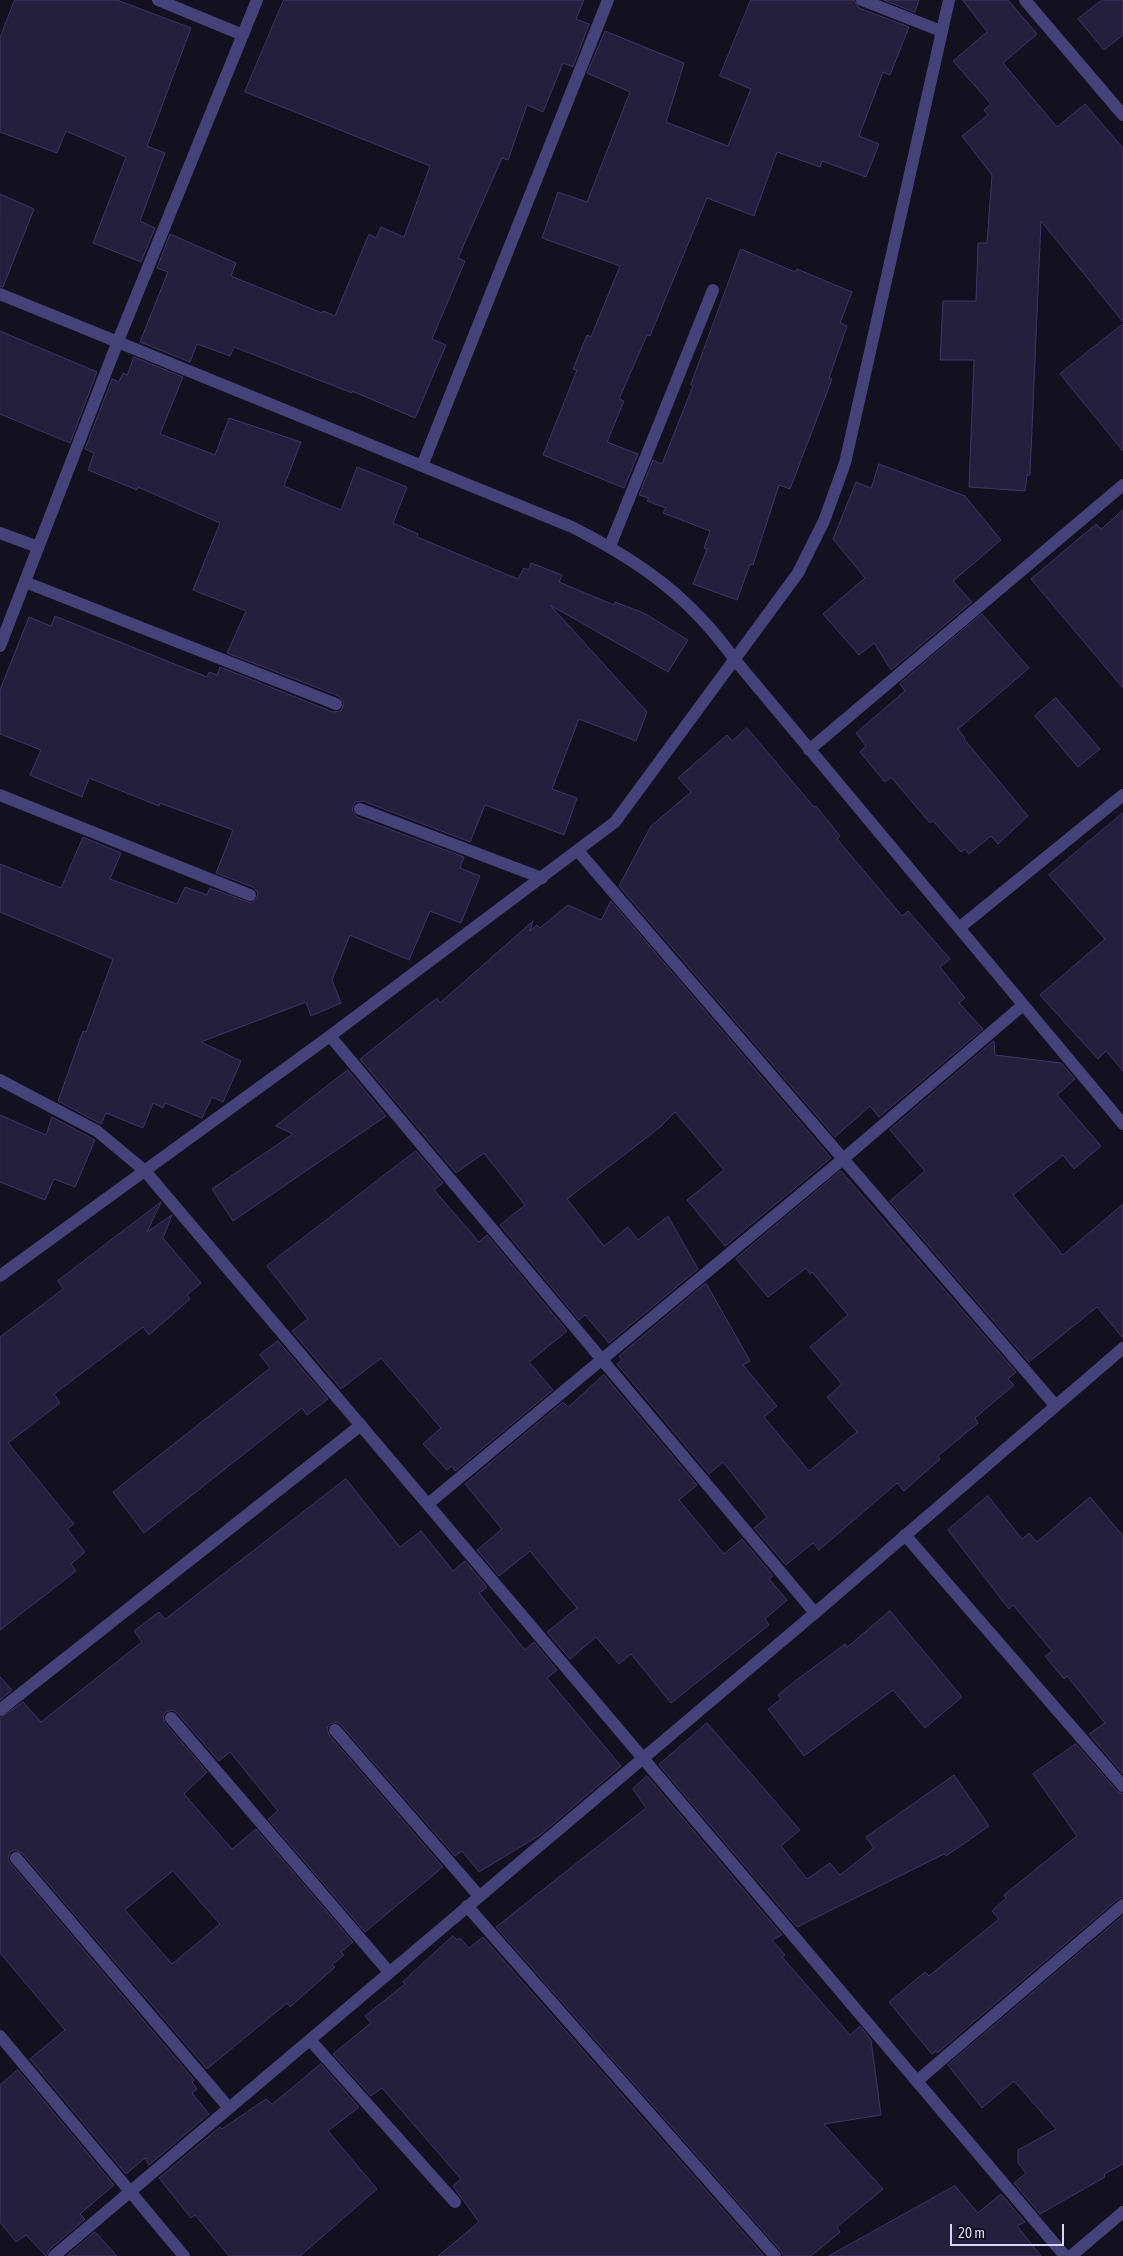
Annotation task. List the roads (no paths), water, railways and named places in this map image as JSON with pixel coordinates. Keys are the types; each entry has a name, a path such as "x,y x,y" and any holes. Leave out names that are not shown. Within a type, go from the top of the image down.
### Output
{"street":[{"path":"158,0 243,35"},
{"path":"0,646 118,341 258,0"},
{"path":"422,466 608,0"},
{"path":"862,0 942,31"},
{"path":"0,1276 330,1036 578,852 615,822 798,574 824,521 845,463 949,0"},
{"path":"1025,0 1123,115"},
{"path":"610,546 713,290"},
{"path":"0,294 572,527 610,546 650,572 688,604 713,630 735,660 1123,1124"},
{"path":"810,750 1123,485"},
{"path":"0,533 38,547"},
{"path":"25,582 336,704"},
{"path":"0,795 250,895"},
{"path":"959,928 1123,795"},
{"path":"360,809 542,878"},
{"path":"578,852 1055,1405"},
{"path":"428,1504 843,1159 1023,1005"},
{"path":"330,1036 815,1613"},
{"path":"0,1080 97,1131 145,1171 644,1757 1065,2256"},
{"path":"54,2256 815,1613 1123,1348"},
{"path":"0,1710 361,1425"},
{"path":"905,1535 1123,1786"},
{"path":"171,1718 389,1972"},
{"path":"335,1730 479,1896"},
{"path":"16,1858 229,2108"},
{"path":"917,2080 1123,1905"},
{"path":"467,1906 775,2256"},
{"path":"0,2036 184,2256"},
{"path":"310,2040 455,2202"},
{"path":"1072,2256 1123,2212"}]}
